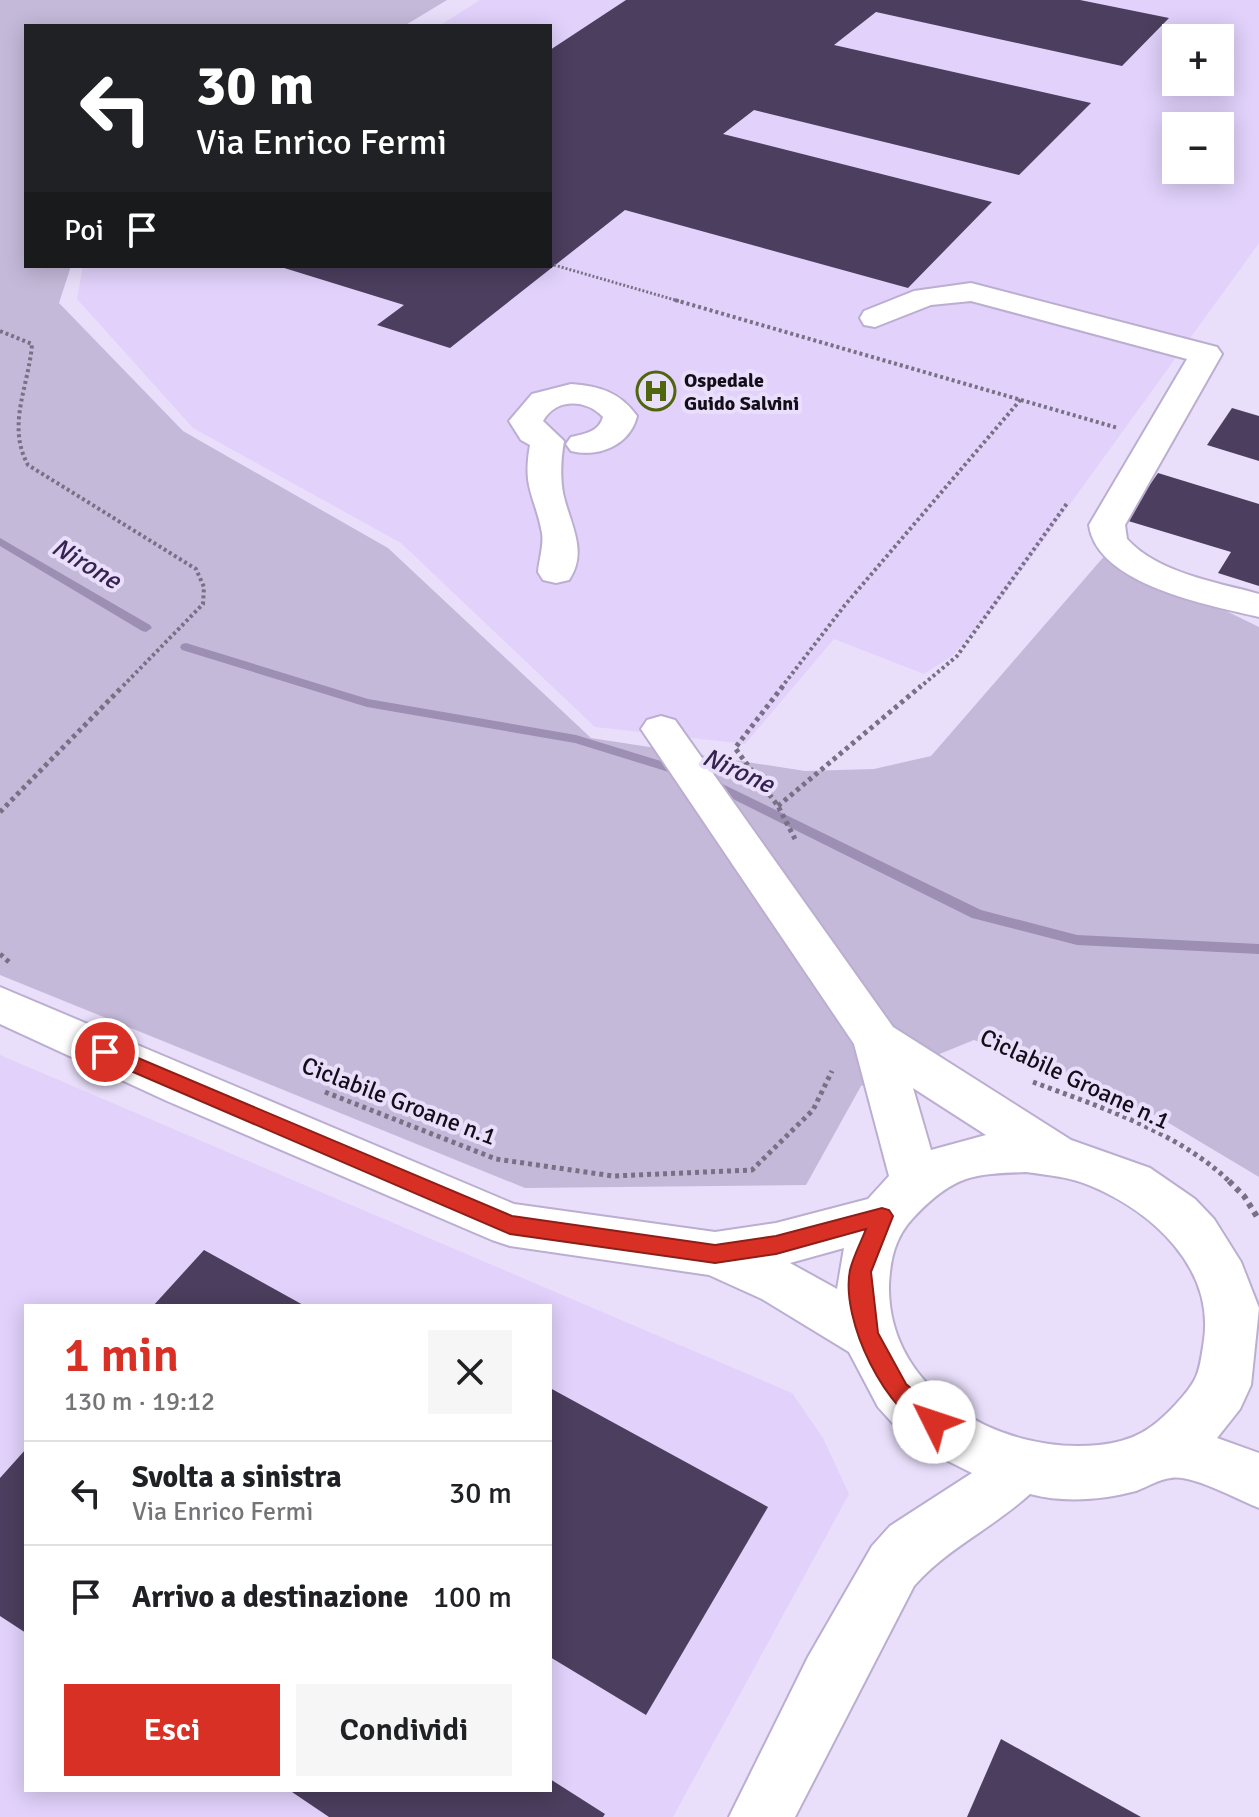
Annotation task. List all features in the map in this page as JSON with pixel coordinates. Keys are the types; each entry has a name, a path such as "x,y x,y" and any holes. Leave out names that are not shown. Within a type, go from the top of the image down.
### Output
{"street":[{"path":"875,318 925,297 971,292 1206,354 1107,525 1106,540 1118,555 1140,568 1259,606"},
{"path":"556,572 560,535 544,481 547,441 533,433 526,421 531,409 543,400 572,394 596,397 614,406 620,416 617,428 601,440 583,444"},
{"path":"661,729 876,1040 1056,1155"},
{"path":"6,984 184,1088 510,1225 715,1254 781,1283 867,1335"},
{"path":"876,1040 899,1200 861,1272 867,1335 898,1391 952,1438 1020,1467 1085,1472 1124,1468 1169,1450 1225,1390 1234,1312"},
{"path":"715,1254 776,1245 899,1200 940,1168 967,1158 995,1153 1056,1155 1111,1171 1172,1208 1200,1239 1222,1274 1234,1312 1259,1365"},
{"path":"1169,1450 1234,1469 1259,1482"},
{"path":"761,1817 830,1679 893,1566 911,1546 985,1498 1020,1467"}],"path":[{"path":"554,265 1121,429 1112,441"},
{"path":"0,331 32,344 13,438 17,454 28,465 196,569 204,587 203,604 0,812"},
{"path":"800,848 778,806 735,748 845,605 1022,398"},
{"path":"778,806 957,656 1076,492"},
{"path":"0,954 6,984"},
{"name":"Ciclabile Groane n.1","path":"322,1091 496,1159 613,1176 752,1170 813,1110 842,1052 876,1040"},
{"name":"Ciclabile Groane n.1","path":"1027,1079 1123,1117 1208,1164 1235,1181 1259,1220"}],"shaded area":[{"path":"0,0 447,0 407,24 24,24 24,268 70,268 59,303 183,431 388,548 591,738 805,771 874,769 931,756 1107,553 1259,627 1259,1177 1157,1116 974,1040 861,1086 806,1185 525,1188 0,975"},
{"name":"Ospedale Guido Salvini","path":"480,0 1259,0 1259,243 997,605 952,656 924,674 834,639 745,744 595,727 401,543 193,428 77,299 83,268 552,268 552,24 442,24"},
{"path":"0,1055 792,1393 823,1438 849,1494 673,1817 0,1817"}],"building":[{"path":"626,0 1080,0 1169,18 1122,66 876,12 834,45 1091,103 1019,175 754,110 723,134 992,202 908,288 625,210 552,268 552,49"},
{"path":"284,268 551,268 450,348 377,325 404,305"},
{"path":"1232,408 1259,416 1259,461 1207,445"},
{"path":"1158,473 1259,504 1259,586 1218,573 1231,552 1125,520"},
{"path":"204,1250 301,1304 155,1304"},
{"path":"552,1389 768,1507 646,1715 552,1658"},
{"path":"24,1451 24,1632 0,1616 0,1478"},
{"path":"1001,1739 1141,1817 967,1817"},
{"path":"552,1780 605,1814 603,1817 329,1817 292,1792 552,1792"}],"waterway":[{"name":"Nirone","path":"0,541 146,628"},
{"name":"Nirone","path":"186,647 367,703 576,739 685,773"},
{"name":"Nirone","path":"708,781 977,914 1077,940 1259,949"}],"place":[{"name":"Ospedale Guido Salvini","path":"656,391"}],"route":[{"path":"105,1052 510,1225 715,1254 776,1245 882,1216 861,1272 867,1335 898,1391 934,1422"}]}
